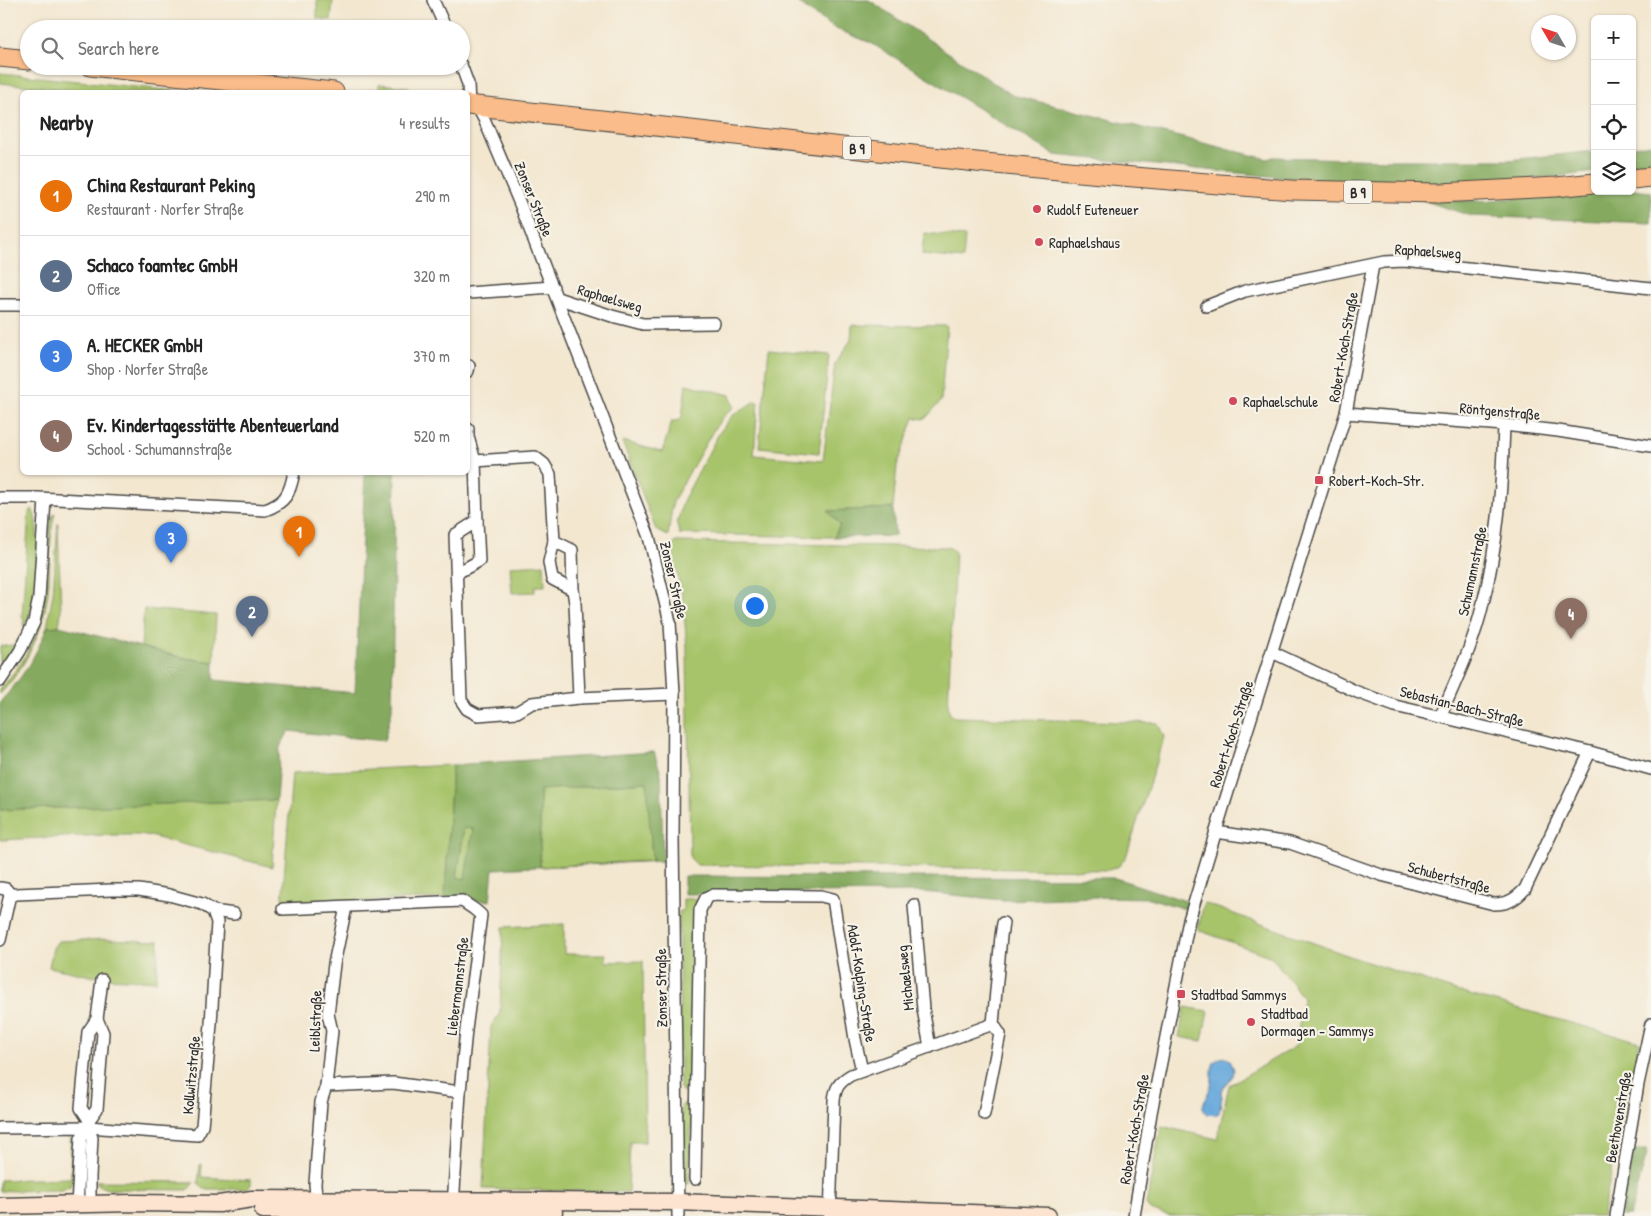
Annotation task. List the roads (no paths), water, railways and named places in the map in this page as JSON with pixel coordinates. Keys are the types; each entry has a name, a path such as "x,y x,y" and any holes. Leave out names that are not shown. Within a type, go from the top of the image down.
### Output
{"main road":[{"path":"0,57 20,59"},
{"path":"174,75 315,90"},
{"name":"B 9","path":"471,106 985,163 1292,190 1440,193 1591,183"}],"street":[{"path":"433,0 442,20"},
{"path":"465,75 469,90"},
{"name":"Zonser Straße","path":"471,106 484,119 555,292 649,537 670,622 674,694 673,839 677,1210"},
{"name":"Raphaelsweg","path":"1207,306 1245,291 1384,262 1404,261 1651,288"},
{"name":"Robert-Koch-Straße","path":"1134,1216 1150,1118 1196,896 1346,413 1373,265"},
{"path":"470,293 555,292"},
{"name":"Raphaelsweg","path":"555,292 612,316 643,324 714,323"},
{"path":"0,305 20,305"},
{"name":"Röntgenstraße","path":"1346,413 1504,425 1558,431 1651,446"},
{"name":"Schumannstraße","path":"1440,717 1467,654 1483,604 1496,542 1502,483 1504,425"},
{"path":"457,574 479,561 475,462 470,444"},
{"path":"475,462 535,457 544,464 550,474 554,541 550,562 552,579 573,590"},
{"path":"0,498 45,498 264,510 276,506 283,500 290,490 293,475"},
{"path":"0,681 20,651 34,622 39,598 45,498"},
{"path":"477,521 455,535 461,700 466,709 478,714 517,712 532,703 579,698 674,694"},
{"path":"554,541 572,550 579,698"},
{"name":"Sebastian-Bach-Straße","path":"1272,652 1357,692 1395,706 1590,752 1651,769"},
{"name":"Schubertstraße","path":"1216,832 1290,843 1381,875 1494,904 1503,904 1512,901 1525,889 1590,752"},
{"path":"0,888 6,889 11,895"},
{"path":"11,895 139,890 169,895 202,904 213,911 234,914"},
{"path":"0,940 11,895"},
{"name":"Adolf-Kolping-Straße","path":"696,1095 700,910 706,898 712,895 822,896 833,899 855,1039 862,1071"},
{"name":"Liebermannstraße","path":"346,907 462,901 481,916 460,1092 453,1210"},
{"name":"Michaelsweg","path":"914,905 923,1009 930,1047"},
{"path":"283,909 346,907"},
{"name":"Leiblstraße","path":"317,1209 315,1184 321,1102 326,1086 332,1031 328,1014 334,964 346,907"},
{"name":"Kollwitzstraße","path":"0,1128 89,1124 197,1135 202,1126 211,1024 217,922 213,911"},
{"path":"984,1114 1000,1034 993,1024 1003,923"},
{"path":"84,1204 90,1177 92,1138 89,1124 96,1109 103,1033 97,1019 102,980"},
{"path":"830,1212 834,1101 835,1090 841,1080 993,1024"},
{"name":"Beethovenstraße","path":"1616,1216 1638,1084 1651,1024"},
{"path":"326,1086 393,1083 460,1092"},
{"path":"677,1095 696,1095 694,1179"},
{"path":"0,1206 219,1204 252,1199 317,1209 677,1210 1048,1216"},
{"path":"677,1210 769,1216"}],"water":[{"path":"1226,1057 1231,1061 1234,1070 1233,1076 1221,1092 1219,1113 1215,1115 1207,1114 1203,1109 1203,1105 1211,1085 1214,1063 1220,1058"}],"place":[{"name":"Rudolf Euteneuer","path":"1037,209"},
{"name":"Raphaelshaus","path":"1039,242"},
{"name":"Raphaelschule","path":"1233,401"},
{"name":"Robert-Koch-Str.","path":"1319,480"},
{"name":"China Restaurant Peking","path":"299,557"},
{"name":"A. HECKER GmbH","path":"171,563"},
{"name":"Schaco foamtec GmbH","path":"252,637"},
{"name":"Ev. Kindertagesstätte Abenteuerland","path":"1571,639"},
{"name":"Stadtbad Sammys","path":"1181,994"},
{"name":"Stadtbad Dormagen - Sammys","path":"1251,1022"}]}
